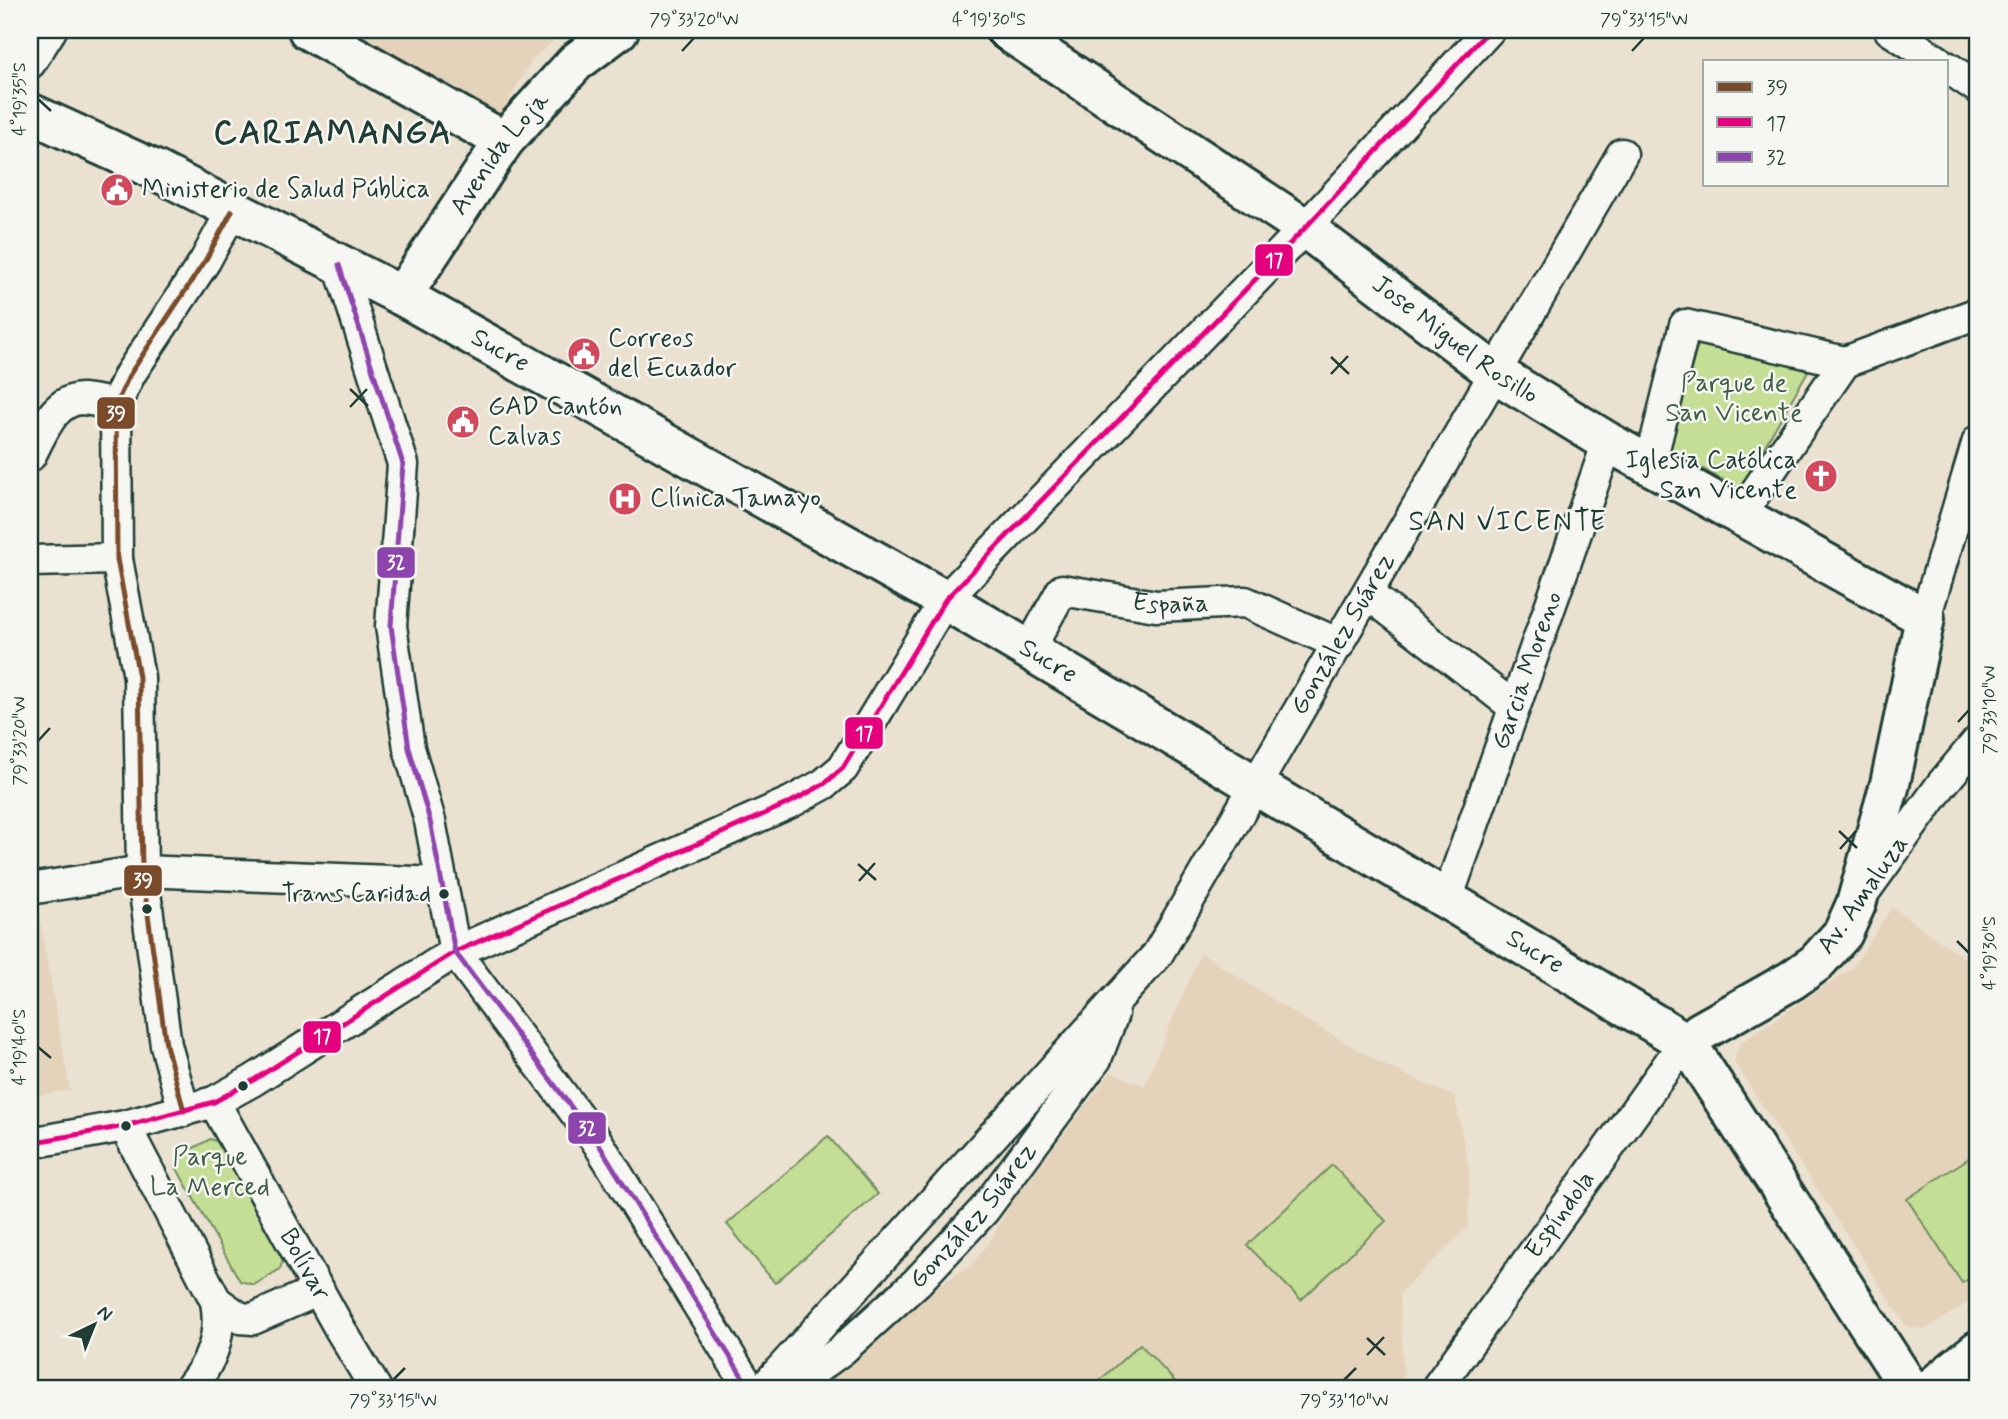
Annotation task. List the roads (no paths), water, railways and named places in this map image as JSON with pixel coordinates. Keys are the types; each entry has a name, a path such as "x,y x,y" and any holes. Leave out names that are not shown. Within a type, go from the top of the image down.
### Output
{"main road":[{"path":"308,30 504,141"},
{"name":"Avenida Loja","path":"402,296 504,141 576,62 618,30"},
{"name":"Jose Miguel Rosillo","path":"1006,30 1305,228 1495,373 1608,442 1925,618"},
{"name":"Sucre","path":"30,113 155,170 402,296 945,600 1687,1043 1910,1389"},
{"path":"1856,904 1890,784 1925,618"},
{"name":"Av. Amaluza","path":"1687,1043 1700,1032 1792,980 1816,963 1843,933 1856,904"},
{"path":"1930,1389 1978,1350"}],"street":[{"path":"30,63 51,30"},
{"path":"30,1143 125,1126 214,1102 252,1081 455,952 791,802 824,784 843,768 945,600 1305,228 1489,30"},
{"path":"1890,30 1936,60"},
{"path":"1948,68 1978,88"},
{"name":"González Suárez","path":"763,1389 1157,955 1622,154"},
{"path":"184,1111 166,1045 142,871 139,677 117,559 116,404 130,374 205,261 232,211"},
{"path":"339,265 403,464 391,626 409,748 430,821 455,952 598,1143 750,1389"},
{"path":"1650,465 1685,325 1845,362 1978,313"},
{"path":"1740,515 1845,362"},
{"path":"30,456 55,412 68,401 83,399 116,404"},
{"path":"1925,618 1978,440"},
{"name":"Garcia Moreno","path":"1447,899 1608,442"},
{"path":"30,561 117,559"},
{"name":"España","path":"1029,650 1062,590 1156,606 1245,603 1339,644"},
{"path":"1368,594 1514,707"},
{"name":"Av. Amaluza","path":"1856,904 1909,829 1978,741"},
{"path":"30,889 142,871 440,883"},
{"name":"González Suárez","path":"775,1389 808,1375 842,1350 917,1282 984,1210 1096,1059 1119,998"},
{"name":"Espíndola","path":"1436,1389 1673,1058 1687,1043"},
{"name":"Bolívar","path":"214,1102 376,1389"},
{"path":"125,1126 216,1301 218,1335 201,1376 189,1389"},
{"path":"216,1301 240,1318 253,1319 319,1290"}],"place":[{"name":"Ministerio de Salud Pública","path":"117,190"},
{"name":"Correos del Ecuador","path":"584,354"},
{"name":"GAD Cantón Calvas","path":"463,422"},
{"name":"Iglesia Católica San Vicente","path":"1821,476"},
{"name":"Clínica Tamayo","path":"625,499"},
{"name":"Trans Caridad","path":"444,894"}],"district":[{"name":"CARIAMANGA","path":"333,134"},
{"name":"SAN VICENTE","path":"1508,522"}],"park label":[{"name":"Parque de San Vicente","path":"1734,399"},
{"name":"Parque La Merced","path":"210,1173"}]}
